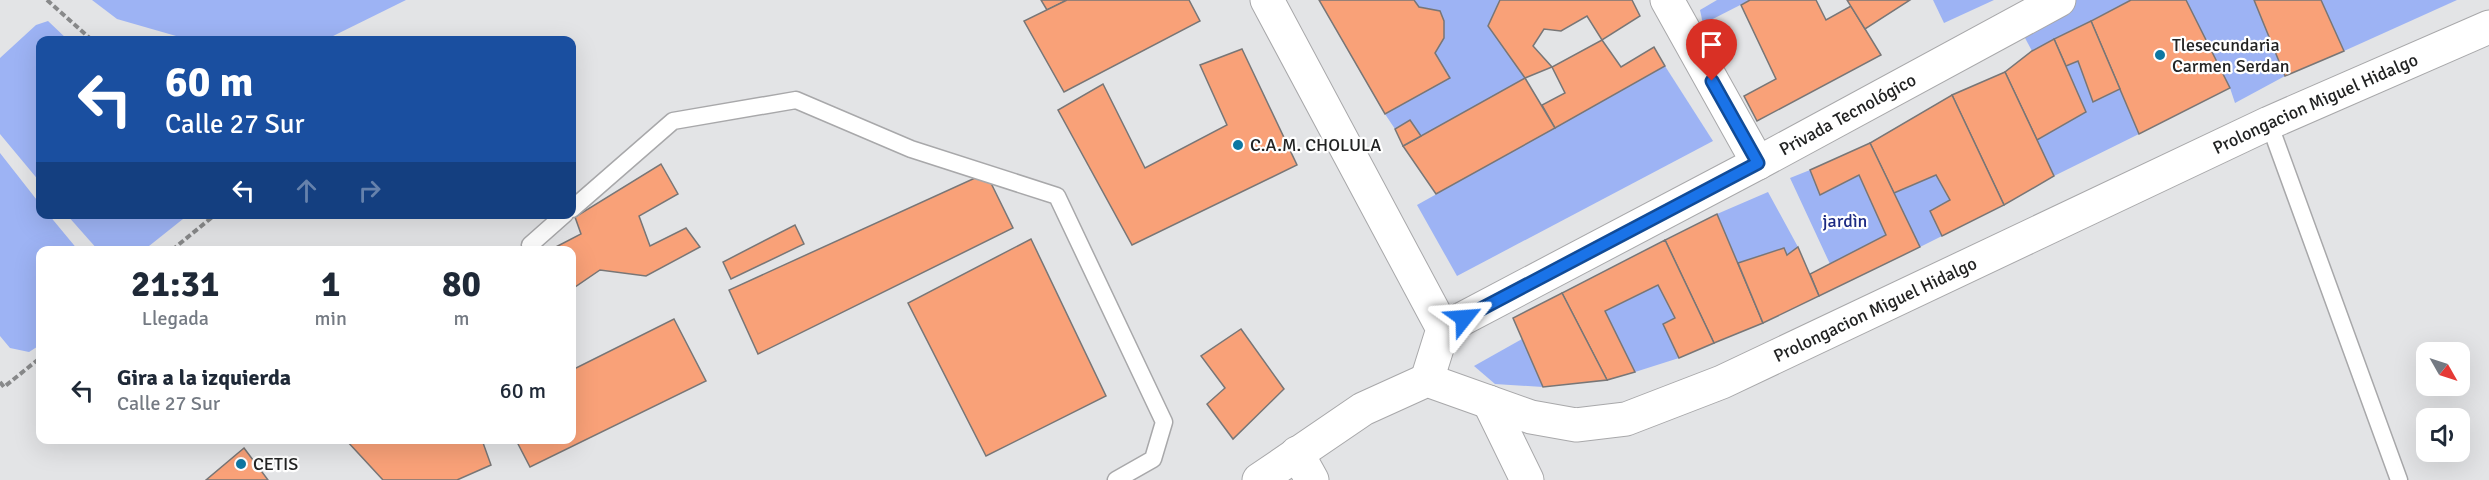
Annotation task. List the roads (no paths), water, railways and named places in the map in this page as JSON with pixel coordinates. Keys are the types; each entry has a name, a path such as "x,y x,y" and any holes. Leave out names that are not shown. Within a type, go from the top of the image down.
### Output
{"street":[{"path":"1259,480 1305,466 1363,409 1427,380 1443,329 1267,0"},
{"path":"1666,0 1758,163"},
{"name":"Privada Tecnológico","path":"1443,329 1758,163 2058,0"},
{"name":"Prolongacion Miguel Hidalgo","path":"1427,380 1531,417 1576,425 1626,419 1722,382 2269,123 2489,27"},
{"path":"1489,402 1527,480"}],"lane":[{"path":"576,206 673,121 796,100 911,149 1057,196 1164,422 1153,459 1116,480"},
{"path":"2269,123 2399,480"},
{"path":"530,245 559,219"}],"place":[{"name":"Tlesecundaria Carmen Serdan","path":"2160,55"},
{"name":"C.A.M. CHOLULA","path":"1238,145"},
{"name":"CETIS","path":"241,464"}],"park label":[{"name":"jardìn","path":"1845,221"}]}
